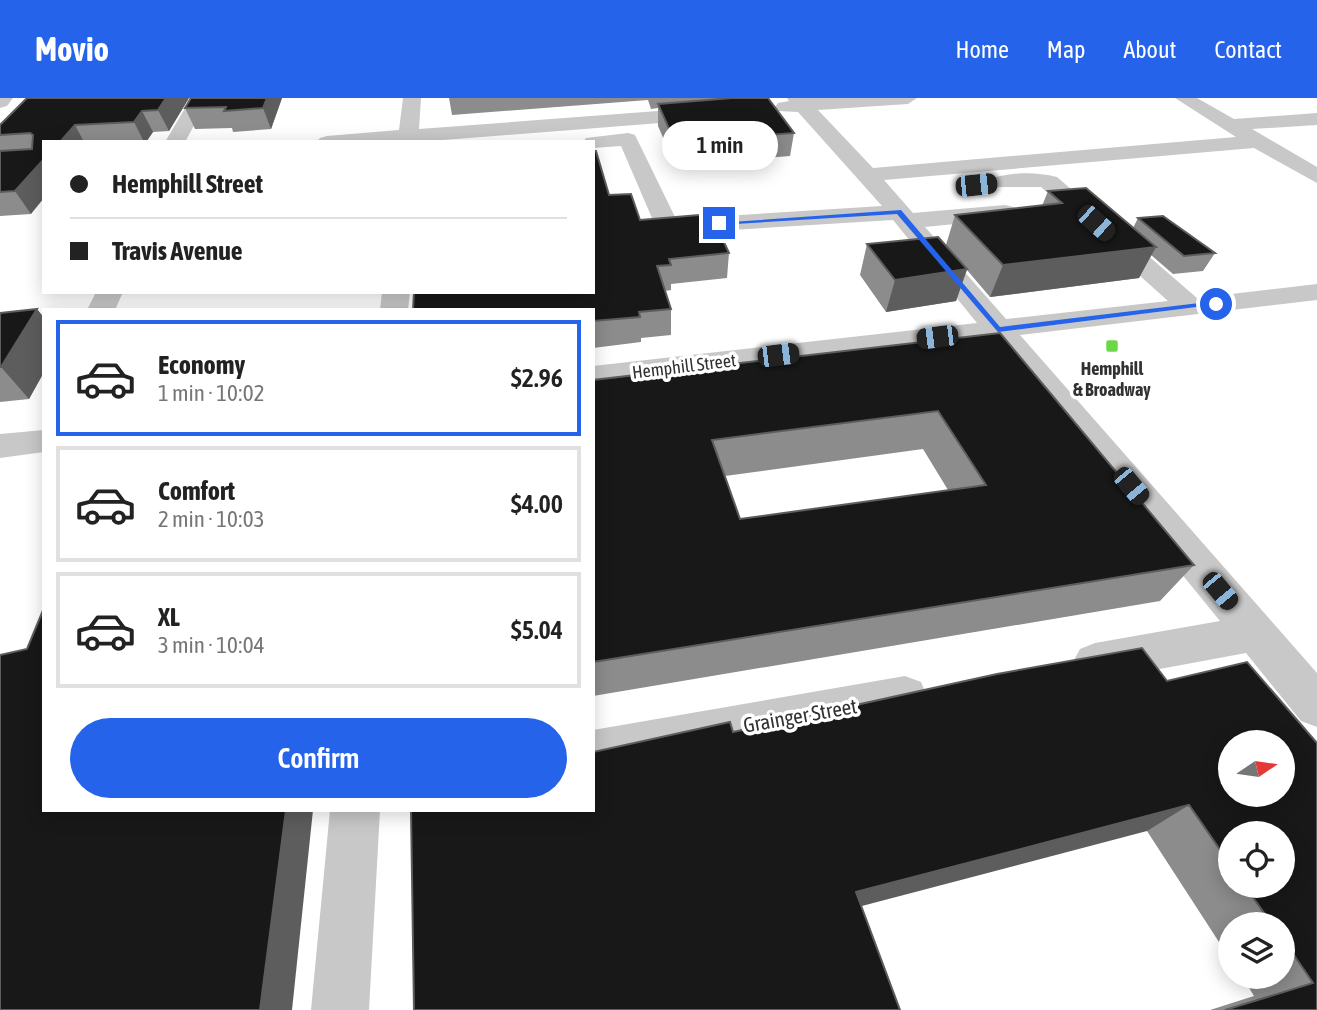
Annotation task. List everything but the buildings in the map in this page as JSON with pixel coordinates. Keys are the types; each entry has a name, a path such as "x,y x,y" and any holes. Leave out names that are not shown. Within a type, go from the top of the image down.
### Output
{"street":[{"path":"0,102 4,98"},
{"path":"176,140 200,98"},
{"path":"408,139 412,98"},
{"path":"759,109 799,102 908,98"},
{"path":"1184,98 1317,176"},
{"path":"799,102 889,200 1317,706"},
{"path":"381,140 672,107 731,111"},
{"path":"1230,125 1317,119"},
{"path":"595,142 628,139 667,227 719,223 1037,180 1049,183 1191,307"},
{"path":"889,200 1265,145 1306,147"},
{"path":"889,200 1005,212"},
{"name":"Hemphill Street","path":"595,376 1317,292"},
{"path":"1050,670 1255,633"},
{"name":"Grainger Street","path":"619,757 941,690"},
{"path":"340,1010 355,812"}],"place":[{"name":"Hemphill & Broadway","path":"1112,346"}],"route":[{"path":"719,223 899,212 998,329 1216,304"}]}
